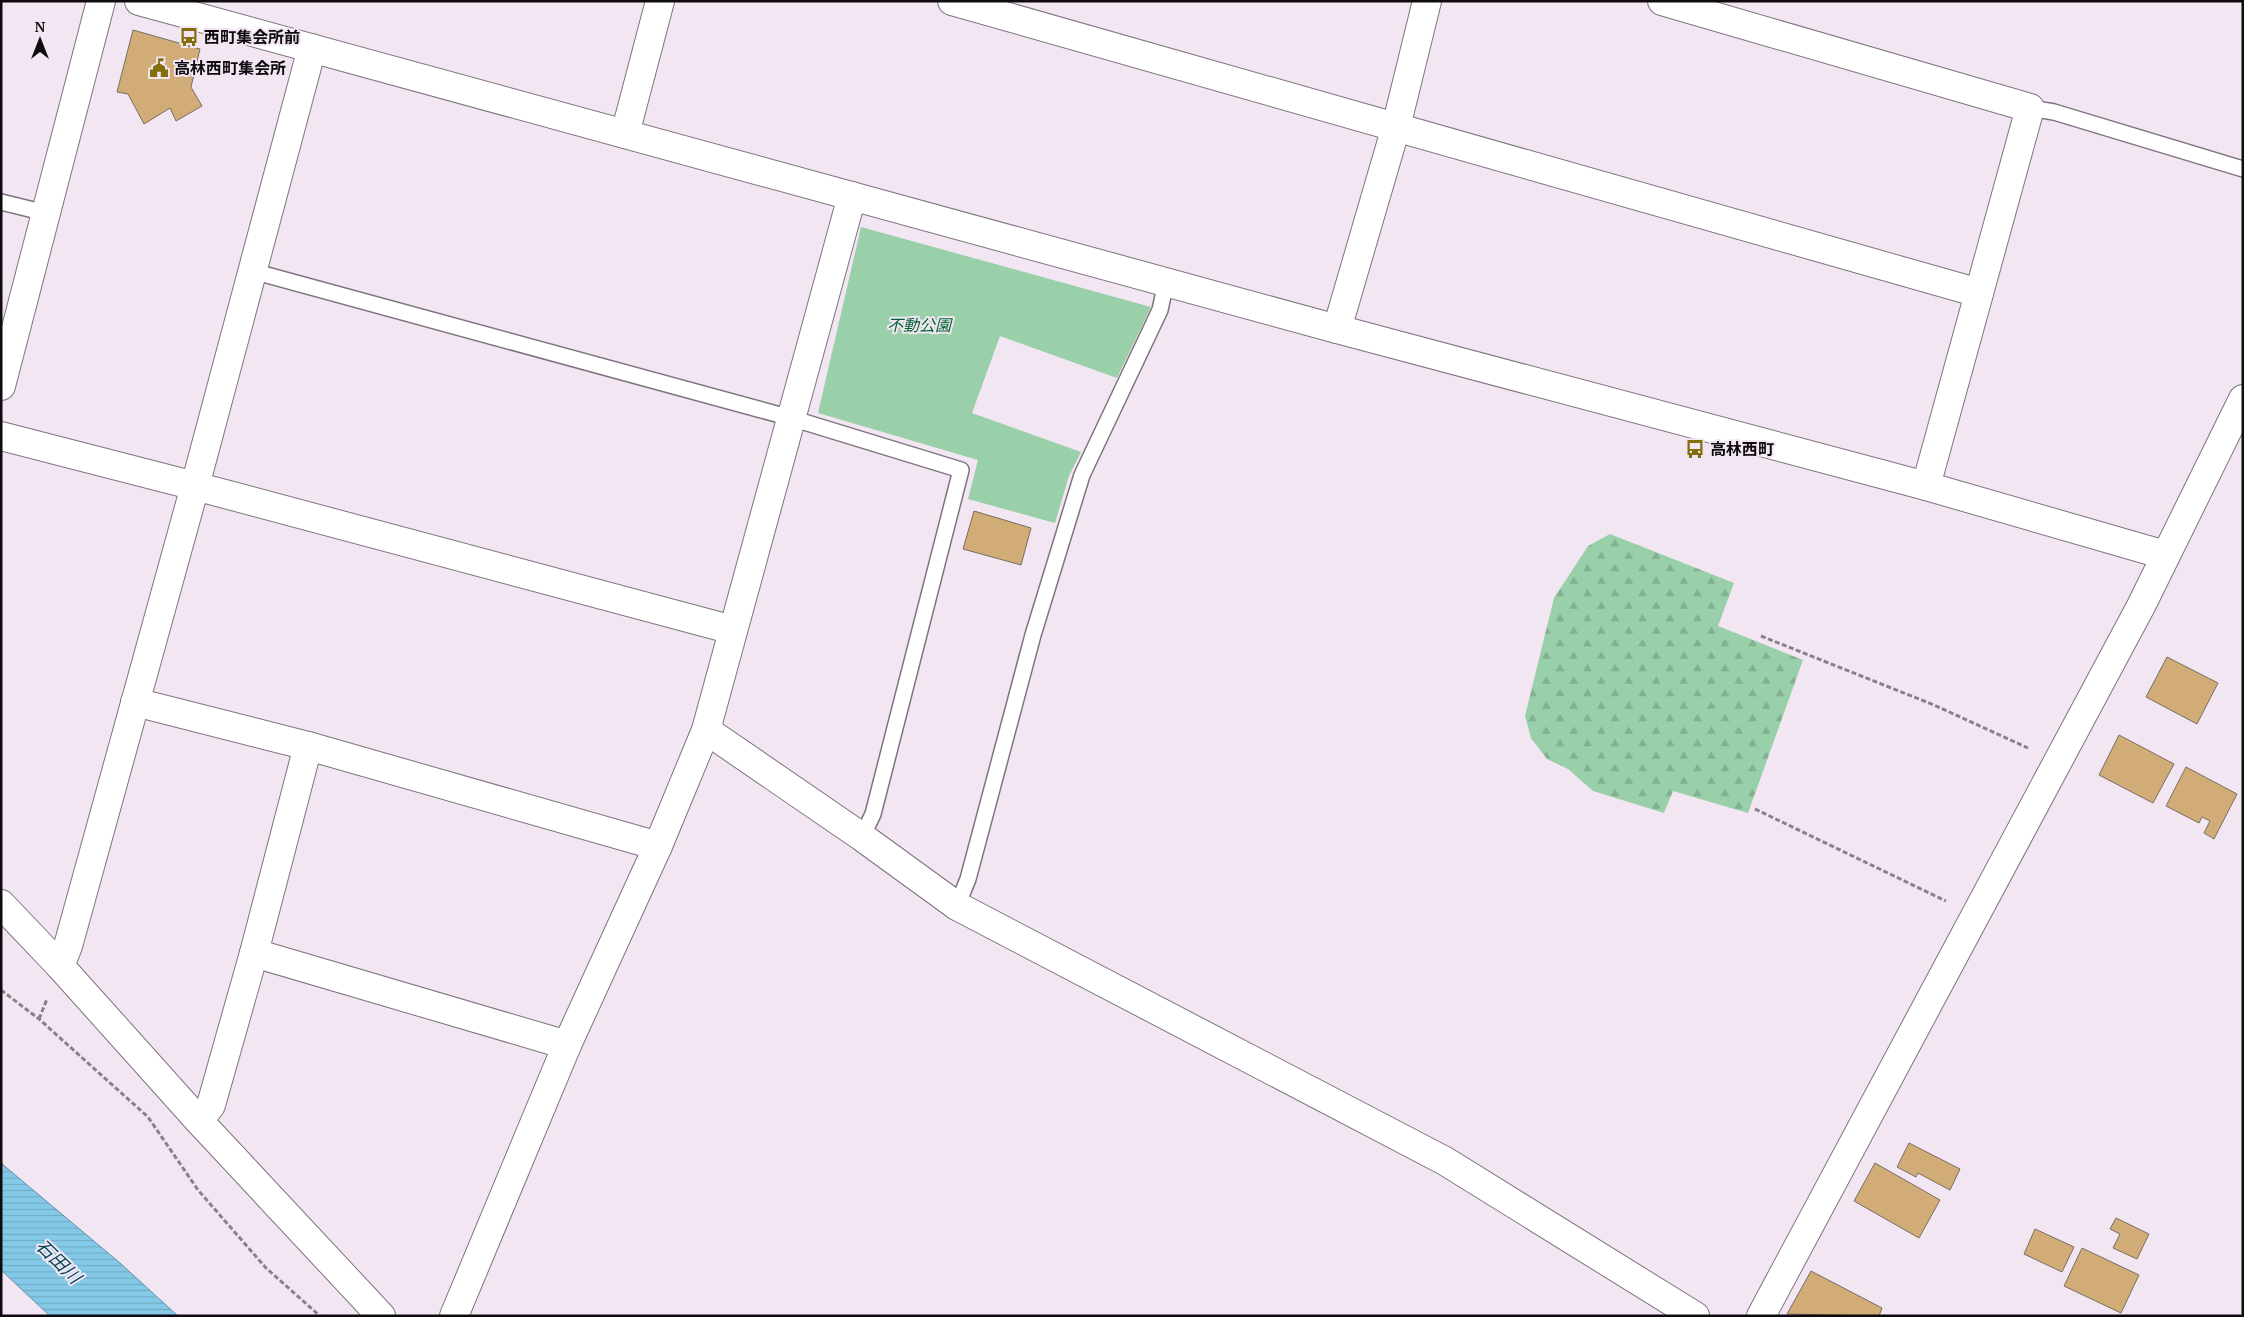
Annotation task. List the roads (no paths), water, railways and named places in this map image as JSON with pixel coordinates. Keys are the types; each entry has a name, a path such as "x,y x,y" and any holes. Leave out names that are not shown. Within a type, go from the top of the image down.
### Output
{"street":[{"path":"1,386 101,1"},
{"path":"138,1 1338,329 1926,486 2165,555"},
{"path":"625,134 660,1"},
{"path":"952,1 1979,293"},
{"path":"1338,329 1396,127 1427,1"},
{"path":"1662,1 2030,108 1926,486"},
{"path":"60,966 68,946 312,48"},
{"path":"454,1316 567,1045 658,846 706,730 852,196"},
{"path":"1761,1316 2058,762 2243,399"},
{"path":"1,436 733,630"},
{"path":"134,702 308,746 658,846"},
{"path":"706,730 862,837 957,906 1445,1162 1695,1316"},
{"path":"199,1122 210,1105 254,953 308,746"},
{"path":"1,904 60,966 199,1122 381,1316"},
{"path":"254,953 567,1045"}],"lane":[{"path":"2030,108 2054,112 2243,169"},
{"path":"1,202 46,213"},
{"path":"252,271 791,418 961,470 873,814 862,837"},
{"path":"957,906 968,880 1033,635 1082,475 1160,310 1166,282"}],"water":[{"name":"石田川","path":"1,1163 120,1263 178,1316 50,1316 1,1270"}],"place":[{"name":"西町集会所前","path":"189,37"},
{"name":"高林西町集会所","path":"159,68"},
{"name":"高林西町","path":"1695,449"}],"park label":[{"name":"不動公園","path":"919,325"}]}
